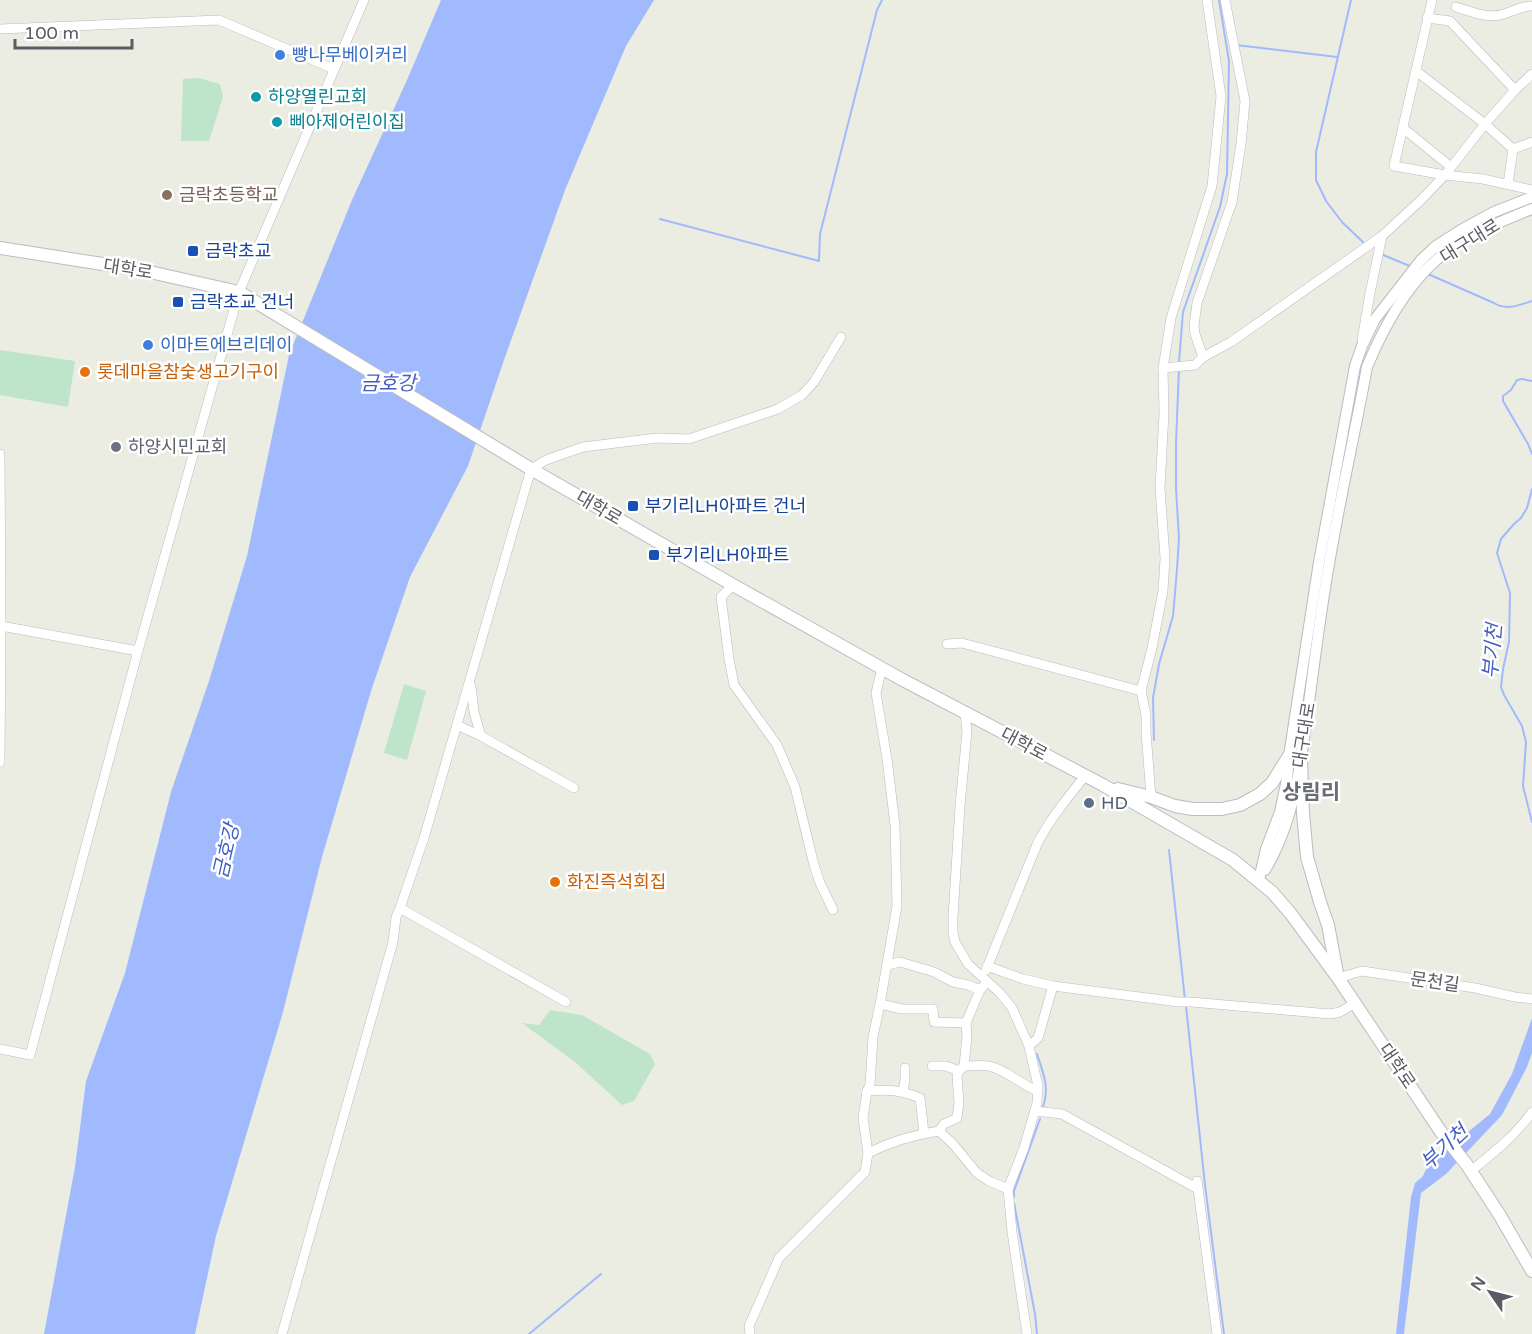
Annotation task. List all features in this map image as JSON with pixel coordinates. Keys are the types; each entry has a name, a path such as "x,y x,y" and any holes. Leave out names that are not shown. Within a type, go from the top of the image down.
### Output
{"main road":[{"name":"대학로","path":"0,249 141,270 238,292 531,469 733,585 965,713 1103,785 1233,860 1272,892 1291,914 1338,978 1444,1136 1469,1168"},
{"path":"1103,785 1151,797 1174,806 1192,809 1222,809 1240,805 1260,794 1295,758"},
{"path":"1295,758 1307,857 1328,926 1338,978"},
{"path":"1469,1168 1532,1271"}],"street":[{"path":"0,1049 30,1055 138,651 238,292 364,0"},
{"path":"1151,797 1146,715 1141,691 1163,591 1165,558 1160,488 1164,413 1172,367 1171,318 1212,186 1221,96 1207,0"},
{"path":"1203,357 1194,326 1197,303 1232,202 1245,101 1225,0"},
{"path":"1432,0 1394,166 1483,179 1532,190"},
{"path":"1450,21 1457,3 1487,16 1503,14 1525,4"},
{"path":"1427,18 1450,21 1515,90"},
{"path":"0,29 219,20 334,69"},
{"path":"1416,71 1485,124 1513,149"},
{"path":"1172,367 1195,365 1203,357 1231,342 1382,236 1421,200 1485,124 1532,74"},
{"path":"1403,128 1451,167"},
{"path":"1513,149 1532,142"},
{"path":"1508,184 1513,149"},
{"name":"대구대로","path":"1295,758 1367,367 1390,318 1417,273 1420,260 1436,246 1467,226 1532,197"},
{"name":"대구대로","path":"1259,880 1275,852 1287,823 1319,562 1355,366 1362,346 1375,319 1417,273 1431,266 1457,244 1501,221 1532,209"},
{"path":"1362,346 1382,236"},
{"path":"282,1334 393,942 396,917 424,837 531,469 546,460 584,447 657,438 689,439 778,409 802,395 814,382 841,336"},
{"path":"0,454 2,626 0,762"},
{"path":"733,585 722,597 734,685 777,745 795,787 820,883 833,910"},
{"path":"2,626 138,651"},
{"path":"947,644 962,643 1141,691"},
{"path":"750,1334 749,1326 779,1258 865,1172 868,1153 863,1118 870,1085 873,1037 897,906 895,825 876,693 882,668"},
{"path":"471,679 474,712 481,736"},
{"path":"965,713 967,731 953,933 955,942 968,964 1000,993 1012,1008 1029,1046 1038,1091 1037,1103 1024,1148 1008,1189 1011,1232 1027,1334"},
{"path":"457,725 574,788"},
{"path":"868,1153 892,1141 939,1131 944,1124 957,1118 959,1103 957,1076 968,1036 966,1023 985,980 987,966 1038,842 1047,825 1085,776"},
{"path":"400,908 566,1002"},
{"path":"887,965 900,962 980,990"},
{"path":"987,966 1023,979 1053,986 1185,1002 1330,1014 1340,1012 1355,1003"},
{"name":"문천길","path":"1338,978 1362,971 1532,999"},
{"path":"1029,1046 1038,1038 1053,986"},
{"path":"880,1004 902,1009 933,1009 934,1022 966,1023"},
{"path":"932,1066 961,1068 988,1066 1009,1074 1038,1091"},
{"path":"903,1091 905,1068"},
{"path":"867,1091 886,1089 903,1091 920,1098 924,1133"},
{"path":"1035,1111 1062,1114 1198,1185 1217,1334"},
{"path":"1469,1168 1488,1157 1529,1124 1532,1112"},
{"path":"939,1131 977,1173 1008,1189"}],"green space":[{"path":"199,78 220,84 223,97 209,141 181,141 183,79"},
{"path":"0,350 75,361 68,407 0,395"},
{"path":"404,684 426,691 407,760 384,753"},
{"path":"550,1010 582,1015 650,1054 655,1064 634,1101 622,1105 575,1062 522,1023 539,1025"}],"water":[{"name":"금호강","path":"441,0 654,0 626,46 565,190 468,466 410,577 372,688 322,857 283,1012 216,1236 195,1334 44,1334 75,1167 86,1081 125,973 171,792 209,681 247,556 289,355 352,200"},
{"path":"1532,1018 1532,1053 1502,1115 1446,1174 1421,1193 1404,1334 1396,1334 1411,1197 1415,1183 1423,1176 1428,1165 1490,1114 1512,1074"}],"waterway":[{"path":"660,219 819,261 820,234 877,10 882,0"},
{"path":"1179,362 1183,312 1220,207 1227,174 1229,61 1219,0"},
{"path":"1351,0 1316,152 1316,180 1326,201 1342,222 1366,245"},
{"path":"1236,45 1337,57"},
{"path":"1381,254 1412,267"},
{"path":"1428,274 1503,307 1532,301"},
{"path":"1154,740 1153,698 1159,664 1173,616 1177,569 1179,538 1176,443 1179,368"},
{"name":"부기천","path":"1532,381 1517,380 1511,390 1503,396 1503,401 1532,454"},
{"name":"부기천","path":"1532,489 1527,508 1521,518 1501,539 1497,553 1510,593 1509,642 1501,687 1522,726 1526,742 1523,786 1532,822"},
{"path":"1169,850 1185,1000"},
{"path":"1186,1006 1224,1334"},
{"path":"1037,1054 1046,1086 1043,1107"},
{"path":"1014,1197 1014,1191 1040,1119"},
{"path":"1014,1203 1037,1334"},
{"path":"529,1334 601,1274"}],"place":[{"name":"빵나무베이커리","path":"280,55"},
{"name":"하양열린교회","path":"256,97"},
{"name":"삐아제어린이집","path":"277,122"},
{"name":"금락초등학교","path":"167,195"},
{"name":"금락초교","path":"193,251"},
{"name":"금락초교 건너","path":"178,302"},
{"name":"이마트에브리데이","path":"148,345"},
{"name":"롯데마을참숯생고기구이","path":"85,372"},
{"name":"하양시민교회","path":"116,447"},
{"name":"부기리LH아파트 건너","path":"633,506"},
{"name":"부기리LH아파트","path":"654,555"},
{"name":"HD","path":"1089,803"},
{"name":"화진즉석회집","path":"555,882"}],"district":[{"name":"상림리","path":"1311,792"}]}
